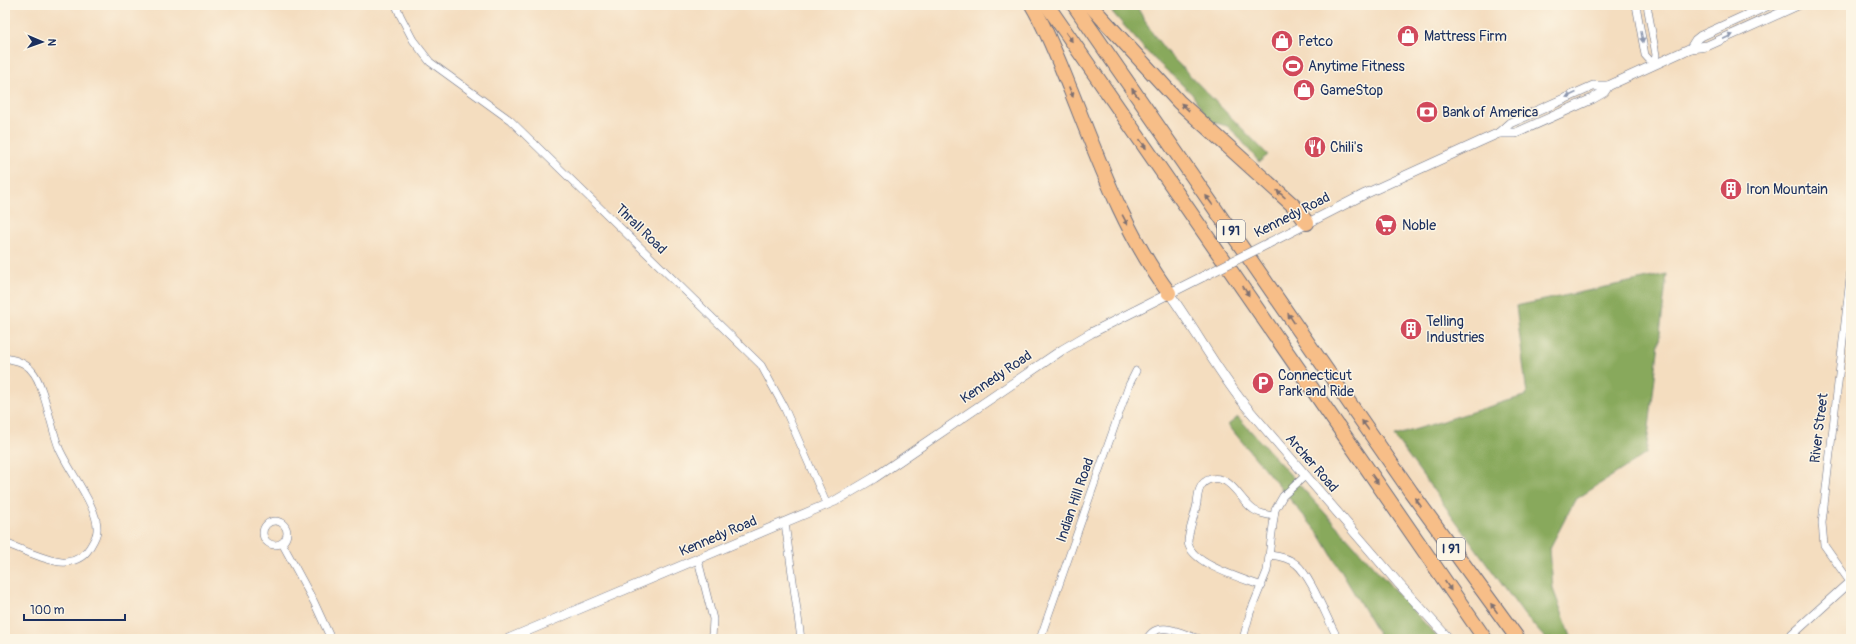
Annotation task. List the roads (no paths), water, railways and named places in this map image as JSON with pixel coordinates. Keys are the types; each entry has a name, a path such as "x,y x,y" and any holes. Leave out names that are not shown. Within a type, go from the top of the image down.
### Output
{"highway":[{"path":"1032,5 1052,46 1117,204 1142,250 1169,293"},
{"name":"I 91","path":"1047,5 1224,259 1485,639"},
{"name":"I 91","path":"1074,5 1245,249 1411,492 1518,639"},
{"path":"1090,5 1179,102 1292,204 1307,223"}],"street":[{"name":"Thrall Road","path":"396,5 413,40 430,62 510,120 761,365 784,407 827,505"},
{"path":"1636,5 1645,55 1654,65"},
{"path":"1647,5 1656,55 1654,65"},
{"name":"Kennedy Road","path":"1691,48 1696,40 1701,36 1770,5"},
{"name":"Kennedy Road","path":"508,639 827,505 874,478 1062,350 1091,333 1394,180 1499,133 1510,123 1593,86 1608,86 1691,48 1707,46 1785,8 1798,5"},
{"name":"River Street","path":"1850,582 1824,545 1822,523 1851,270"},
{"name":"Archer Road","path":"1169,293 1233,390 1305,476 1449,639"},
{"path":"5,358 17,360 26,365 32,371 40,384 65,463 95,515 97,530 94,540 86,554 64,563 5,543"},
{"name":"Indian Hill Road","path":"1040,639 1129,385 1136,371"},
{"path":"1243,639 1250,613 1262,586 1270,555 1275,510 1283,496 1305,476"},
{"path":"1262,586 1214,568 1194,554 1189,547 1188,541 1196,513 1199,487 1203,482 1212,479 1225,481 1231,485 1254,511 1263,515 1274,516"},
{"path":"786,523 801,639"},
{"path":"282,543 314,602 331,639"},
{"path":"1270,555 1282,557 1297,565 1308,580 1335,633 1336,639"},
{"path":"698,560 713,619 712,639"},
{"path":"1787,639 1850,582"},
{"path":"1148,639 1150,634 1160,628 1168,628 1200,639"}],"place":[{"name":"Mattress Firm","path":"1408,36"},
{"name":"Petco","path":"1282,41"},
{"name":"Anytime Fitness","path":"1293,66"},
{"name":"GameStop","path":"1304,90"},
{"name":"Bank of America","path":"1427,112"},
{"name":"Chili's","path":"1315,147"},
{"name":"Iron Mountain","path":"1731,189"},
{"name":"Noble","path":"1386,225"},
{"name":"Telling Industries","path":"1411,329"},
{"name":"Connecticut Park and Ride","path":"1263,383"}]}
